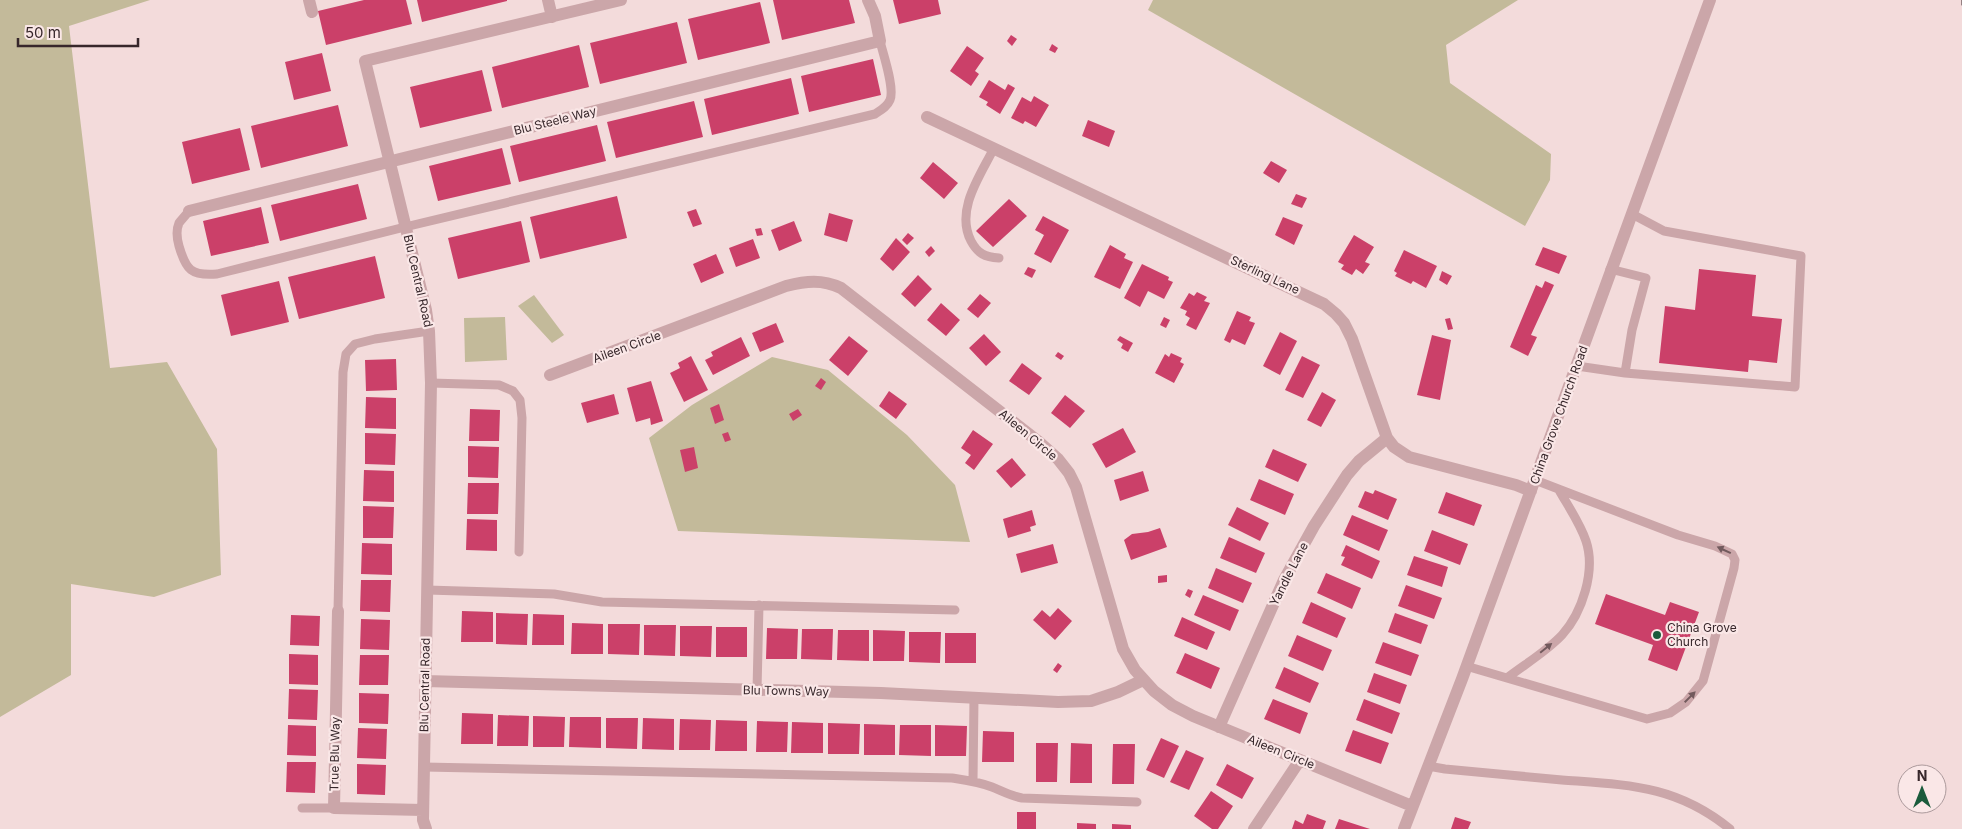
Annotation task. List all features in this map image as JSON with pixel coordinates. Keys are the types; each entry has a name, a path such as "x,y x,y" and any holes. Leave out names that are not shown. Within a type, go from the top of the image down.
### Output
{"street":[{"path":"548,0 552,17"},
{"name":"Blu Central Road","path":"426,829 423,820 423,810 431,384 429,331 426,310 364,62 621,0"},
{"path":"868,0 875,16 880,41"},
{"name":"China Grove Church Road","path":"1404,829 1577,366 1610,270 1710,0"},
{"name":"Blu Steele Way","path":"190,211 880,41"},
{"name":"Sterling Lane","path":"927,117 1324,304 1344,323 1352,339 1386,438"},
{"name":"Aileen Circle","path":"550,375 786,286 818,281 830,283 841,288 1039,442 1058,459 1069,473 1083,508 1123,649 1143,680 1172,705 1193,716 1412,806"},
{"path":"1386,438 1394,447 1409,457 1508,483 1533,485"},
{"name":"Yandle Lane","path":"1219,727 1284,580 1314,526 1347,475 1386,438"},
{"name":"True Blu Way","path":"338,611 334,808 423,810"},
{"name":"Blu Towns Way","path":"425,681 757,690 1058,702 1090,701 1118,692 1143,680"},
{"path":"1254,829 1300,760"}],"lane":[{"path":"190,211 179,224 176,237 184,264 194,272 205,275 217,274 875,114 885,108 890,99 891,88 880,41"},
{"path":"994,148 970,198 966,211 966,223 968,236 981,255 999,258"},
{"path":"1577,366 1625,373 1794,387 1802,256 1664,231 1632,214"},
{"path":"1610,270 1646,278 1632,330 1625,373"},
{"path":"338,611 343,372 346,354 355,344 429,331"},
{"path":"431,384 499,384 512,391 520,400 522,418 519,552"},
{"path":"1466,666 1647,719 1670,713 1686,702 1703,681 1726,601 1735,560 1732,554 1715,546 1678,535 1559,490 1533,485"},
{"path":"1507,678 1554,642 1566,630 1576,613 1587,581 1589,561 1587,543 1559,490"},
{"path":"427,590 554,594 602,602 955,610"},
{"path":"757,690 759,605"},
{"path":"973,781 974,698"},
{"path":"1428,766 1460,771 1630,785 1654,790 1691,802 1730,829"},
{"path":"424,767 952,778 973,781 1008,795 1022,798 1137,802"},
{"path":"302,808 334,808"}],"shaded area":[{"path":"0,0 150,0 69,26 110,368 167,362 217,449 221,575 154,597 71,584 71,675 0,717"},
{"path":"1153,0 1518,0 1446,45 1450,83 1551,154 1550,180 1525,226 1148,10"},
{"path":"534,295 564,335 552,343 518,306"},
{"path":"505,317 507,360 465,362 464,318"},
{"path":"772,357 828,370 907,435 955,485 970,542 678,531 649,438 692,405"}],"building":[{"path":"364,0 406,0 412,24 326,45 318,11"},
{"path":"417,0 507,0 507,1 422,22"},
{"path":"773,0 849,0 855,23 782,40"},
{"path":"893,0 938,0 941,14 899,24"},
{"path":"760,2 770,43 698,60 688,19"},
{"path":"677,22 687,63 600,84 590,43"},
{"path":"1011,35 1017,39 1012,46 1007,41"},
{"path":"1052,44 1058,48 1055,53 1049,50"},
{"path":"579,45 589,87 502,108 492,67"},
{"path":"967,46 984,58 975,71 979,74 971,86 950,71"},
{"path":"322,53 331,91 294,100 285,62"},
{"path":"873,59 881,95 809,112 801,76"},
{"path":"482,70 492,111 420,128 410,87"},
{"path":"791,78 799,114 712,135 704,99"},
{"path":"989,80 1005,90 1008,84 1015,88 1000,114 986,105 988,102 979,97"},
{"path":"1034,96 1049,105 1036,127 1025,121 1023,124 1011,118 1022,97 1031,102"},
{"path":"694,101 703,137 616,158 607,122"},
{"path":"338,105 348,146 261,168 251,126"},
{"path":"1088,120 1115,131 1109,147 1082,136"},
{"path":"597,125 606,161 519,182 510,146"},
{"path":"240,128 250,170 192,184 182,142"},
{"path":"502,148 511,184 438,201 429,166"},
{"path":"1271,161 1287,170 1279,183 1263,173"},
{"path":"933,162 958,183 944,199 920,178"},
{"path":"358,184 367,219 280,241 271,205"},
{"path":"1296,194 1307,198 1302,208 1291,204"},
{"path":"617,196 627,238 540,259 530,217"},
{"path":"1009,199 1027,216 993,247 976,231"},
{"path":"261,207 269,243 211,256 203,221"},
{"path":"696,209 702,224 693,227 687,212"},
{"path":"829,213 853,220 847,242 824,235"},
{"path":"1043,216 1069,230 1051,263 1034,254 1044,235 1035,230"},
{"path":"1283,217 1303,225 1294,245 1275,235"},
{"path":"521,221 530,262 458,279 448,238"},
{"path":"794,221 802,241 779,251 771,230"},
{"path":"761,228 763,235 757,236 755,229"},
{"path":"908,233 914,238 907,245 902,240"},
{"path":"1354,235 1374,247 1365,262 1370,264 1363,274 1356,269 1352,275 1341,269 1344,265 1338,262"},
{"path":"896,238 910,252 893,271 880,259"},
{"path":"753,239 760,258 736,267 729,248"},
{"path":"1110,245 1126,254 1124,258 1133,262 1120,289 1094,277"},
{"path":"931,246 935,251 929,257 925,252"},
{"path":"1543,247 1567,256 1559,274 1535,265"},
{"path":"1404,250 1437,266 1426,288 1413,281 1411,284 1395,276 1397,273 1394,271"},
{"path":"716,254 724,273 701,283 693,264"},
{"path":"375,256 385,298 299,319 288,277"},
{"path":"1142,264 1169,277 1168,280 1173,282 1164,299 1148,291 1140,307 1124,298"},
{"path":"1028,267 1036,270 1032,278 1024,274"},
{"path":"1699,269 1756,275 1752,316 1782,319 1777,363 1749,360 1748,372 1659,363 1665,306 1695,310"},
{"path":"1442,271 1452,276 1447,285 1439,280"},
{"path":"918,275 932,289 915,307 901,294"},
{"path":"279,281 289,322 231,336 221,295"},
{"path":"1545,281 1554,285 1531,335 1537,337 1528,356 1510,347 1536,285 1542,288"},
{"path":"1197,292 1207,297 1204,301 1210,303 1196,330 1186,325 1190,318 1185,315 1187,311 1180,308 1189,293 1194,296"},
{"path":"980,294 991,303 978,318 967,309"},
{"path":"941,303 960,320 946,336 927,320"},
{"path":"1237,311 1251,317 1249,321 1255,323 1245,345 1232,339 1230,343 1224,340"},
{"path":"1164,317 1170,320 1166,328 1160,325"},
{"path":"1450,318 1453,329 1448,330 1445,319"},
{"path":"776,323 784,342 760,352 752,333"},
{"path":"1280,332 1297,341 1280,375 1263,366"},
{"path":"984,334 1001,352 986,366 969,348"},
{"path":"1432,335 1451,340 1440,400 1417,395"},
{"path":"849,336 868,351 848,376 829,360"},
{"path":"1120,336 1133,343 1128,352 1121,348 1123,344 1117,340"},
{"path":"741,337 750,356 713,375 705,360 713,356 711,352"},
{"path":"1058,352 1064,356 1061,360 1055,356"},
{"path":"1171,353 1182,358 1180,362 1184,364 1174,383 1155,373 1165,354 1169,357"},
{"path":"691,356 708,390 684,402 670,373 680,368 678,363"},
{"path":"1302,356 1320,365 1303,398 1285,390"},
{"path":"396,359 397,390 366,391 365,360"},
{"path":"1022,363 1042,378 1029,395 1009,381"},
{"path":"821,378 826,382 821,390 815,386"},
{"path":"651,381 663,421 651,425 650,418 636,422 627,388"},
{"path":"889,391 907,404 896,419 879,406"},
{"path":"1322,392 1336,400 1321,427 1307,420"},
{"path":"614,394 619,414 587,423 581,403"},
{"path":"1065,395 1085,411 1070,428 1051,413"},
{"path":"366,397 396,398 396,429 365,428"},
{"path":"719,404 724,420 715,424 710,408"},
{"path":"470,409 500,410 499,441 469,441"},
{"path":"798,409 802,415 793,421 789,414"},
{"path":"1123,428 1136,452 1106,468 1092,444"},
{"path":"973,430 993,444 974,470 965,463 971,455 961,448"},
{"path":"728,432 731,440 725,442 722,434"},
{"path":"365,433 396,434 395,465 365,464"},
{"path":"468,446 499,447 498,478 468,477"},
{"path":"694,447 698,468 685,472 680,450"},
{"path":"1273,449 1307,464 1298,482 1265,467"},
{"path":"1012,458 1026,475 1011,488 996,471"},
{"path":"364,470 394,471 394,502 363,501"},
{"path":"1143,471 1149,491 1120,501 1114,480"},
{"path":"1259,479 1294,494 1285,515 1250,500"},
{"path":"468,483 499,483 498,514 467,514"},
{"path":"1375,490 1397,499 1388,520 1358,507 1365,491 1373,494"},
{"path":"1446,492 1482,505 1474,526 1438,513"},
{"path":"363,506 394,507 393,538 363,538"},
{"path":"1237,507 1269,523 1260,541 1228,525"},
{"path":"1032,510 1036,525 1030,527 1031,531 1008,538 1003,519"},
{"path":"1352,515 1388,530 1379,551 1343,535"},
{"path":"467,519 497,520 497,551 466,550"},
{"path":"1160,528 1167,547 1131,560 1124,540 1132,534"},
{"path":"1432,530 1468,544 1460,565 1424,551"},
{"path":"1229,537 1265,553 1256,573 1220,558"},
{"path":"362,543 392,544 392,575 361,574"},
{"path":"1053,544 1058,563 1021,573 1016,554"},
{"path":"1346,545 1380,561 1372,579 1341,565 1345,557 1341,556"},
{"path":"1414,556 1448,567 1442,587 1407,575"},
{"path":"1216,568 1252,583 1243,603 1208,588"},
{"path":"1326,573 1361,588 1352,609 1317,593"},
{"path":"1167,575 1167,582 1158,583 1158,576"},
{"path":"361,580 391,580 390,612 360,611"},
{"path":"1406,585 1442,598 1434,619 1398,606"},
{"path":"1188,589 1193,591 1190,598 1185,595"},
{"name":"China Grove Church","path":"1606,594 1665,615 1670,602 1699,612 1677,671 1648,660 1653,645 1595,624"},
{"path":"1203,595 1239,610 1230,631 1194,615"},
{"path":"1311,602 1346,618 1337,638 1302,623"},
{"path":"1058,608 1072,621 1055,640 1033,620 1042,610 1050,617"},
{"path":"462,611 493,612 493,642 461,642"},
{"path":"496,613 528,614 527,645 496,644"},
{"path":"1395,613 1428,625 1421,644 1388,632"},
{"path":"533,614 564,615 564,645 532,645"},
{"path":"291,615 320,616 319,646 290,645"},
{"path":"1182,617 1215,632 1207,650 1174,636"},
{"path":"361,619 390,620 389,650 360,649"},
{"path":"572,623 603,624 603,654 571,654"},
{"path":"608,624 640,624 639,655 608,654"},
{"path":"644,625 676,625 675,656 644,655"},
{"path":"680,626 712,626 711,657 680,656"},
{"path":"716,627 747,627 747,657 716,657"},
{"path":"767,628 798,629 797,659 766,659"},
{"path":"802,629 833,629 832,660 801,659"},
{"path":"838,630 869,630 869,661 837,660"},
{"path":"873,630 905,631 904,661 873,661"},
{"path":"909,632 941,632 940,663 909,662"},
{"path":"945,633 976,633 976,663 945,663"},
{"path":"1297,635 1332,650 1323,671 1288,656"},
{"path":"1383,642 1419,655 1411,676 1375,663"},
{"path":"1185,653 1220,668 1211,689 1176,673"},
{"path":"289,654 318,655 318,685 289,684"},
{"path":"360,655 389,655 388,685 359,685"},
{"path":"1058,663 1062,666 1057,673 1053,670"},
{"path":"1284,667 1319,683 1310,703 1275,688"},
{"path":"1374,673 1407,685 1400,704 1367,692"},
{"path":"289,689 318,690 317,720 288,719"},
{"path":"359,693 389,694 388,724 359,723"},
{"path":"1273,699 1308,713 1300,734 1264,719"},
{"path":"1364,699 1400,713 1392,734 1356,720"},
{"path":"462,713 493,714 493,744 461,744"},
{"path":"498,715 529,716 528,746 497,746"},
{"path":"533,716 565,717 564,747 533,747"},
{"path":"570,717 601,717 601,748 569,747"},
{"path":"606,718 638,718 637,749 606,748"},
{"path":"643,718 674,719 674,750 642,749"},
{"path":"680,719 711,720 710,750 679,750"},
{"path":"716,720 747,721 747,751 715,751"},
{"path":"757,721 788,722 787,752 756,752"},
{"path":"792,722 823,723 823,753 791,753"},
{"path":"828,723 860,724 859,754 828,754"},
{"path":"864,724 895,725 895,755 864,755"},
{"path":"288,725 316,726 316,756 287,755"},
{"path":"900,725 931,725 931,756 899,755"},
{"path":"935,725 967,726 966,756 935,756"},
{"path":"358,728 387,729 386,759 357,758"},
{"path":"1353,730 1389,743 1381,764 1345,751"},
{"path":"983,731 1014,732 1014,762 982,762"},
{"path":"1161,738 1179,746 1164,778 1146,770"},
{"path":"1036,743 1058,743 1057,782 1036,782"},
{"path":"1071,743 1092,744 1092,783 1070,783"},
{"path":"1113,744 1135,744 1134,784 1112,784"},
{"path":"1186,750 1204,758 1189,790 1170,782"},
{"path":"287,762 316,762 315,793 286,792"},
{"path":"357,764 386,765 385,795 357,794"},
{"path":"1227,764 1254,778 1242,799 1216,785"},
{"path":"1211,791 1233,806 1218,829 1212,829 1194,816"},
{"path":"1017,812 1036,812 1036,829 1017,829"},
{"path":"1307,814 1326,821 1323,829 1292,829 1295,820 1303,824"},
{"path":"1455,817 1471,822 1468,829 1451,829"},
{"path":"1339,819 1370,829 1335,829"},
{"path":"1077,823 1096,824 1096,829 1077,829"},
{"path":"1112,824 1131,825 1131,829 1112,829"}],"tram line":[{"path":"1962,0 1962,5"}],"place":[{"name":"China Grove Church","path":"1657,635"}]}
